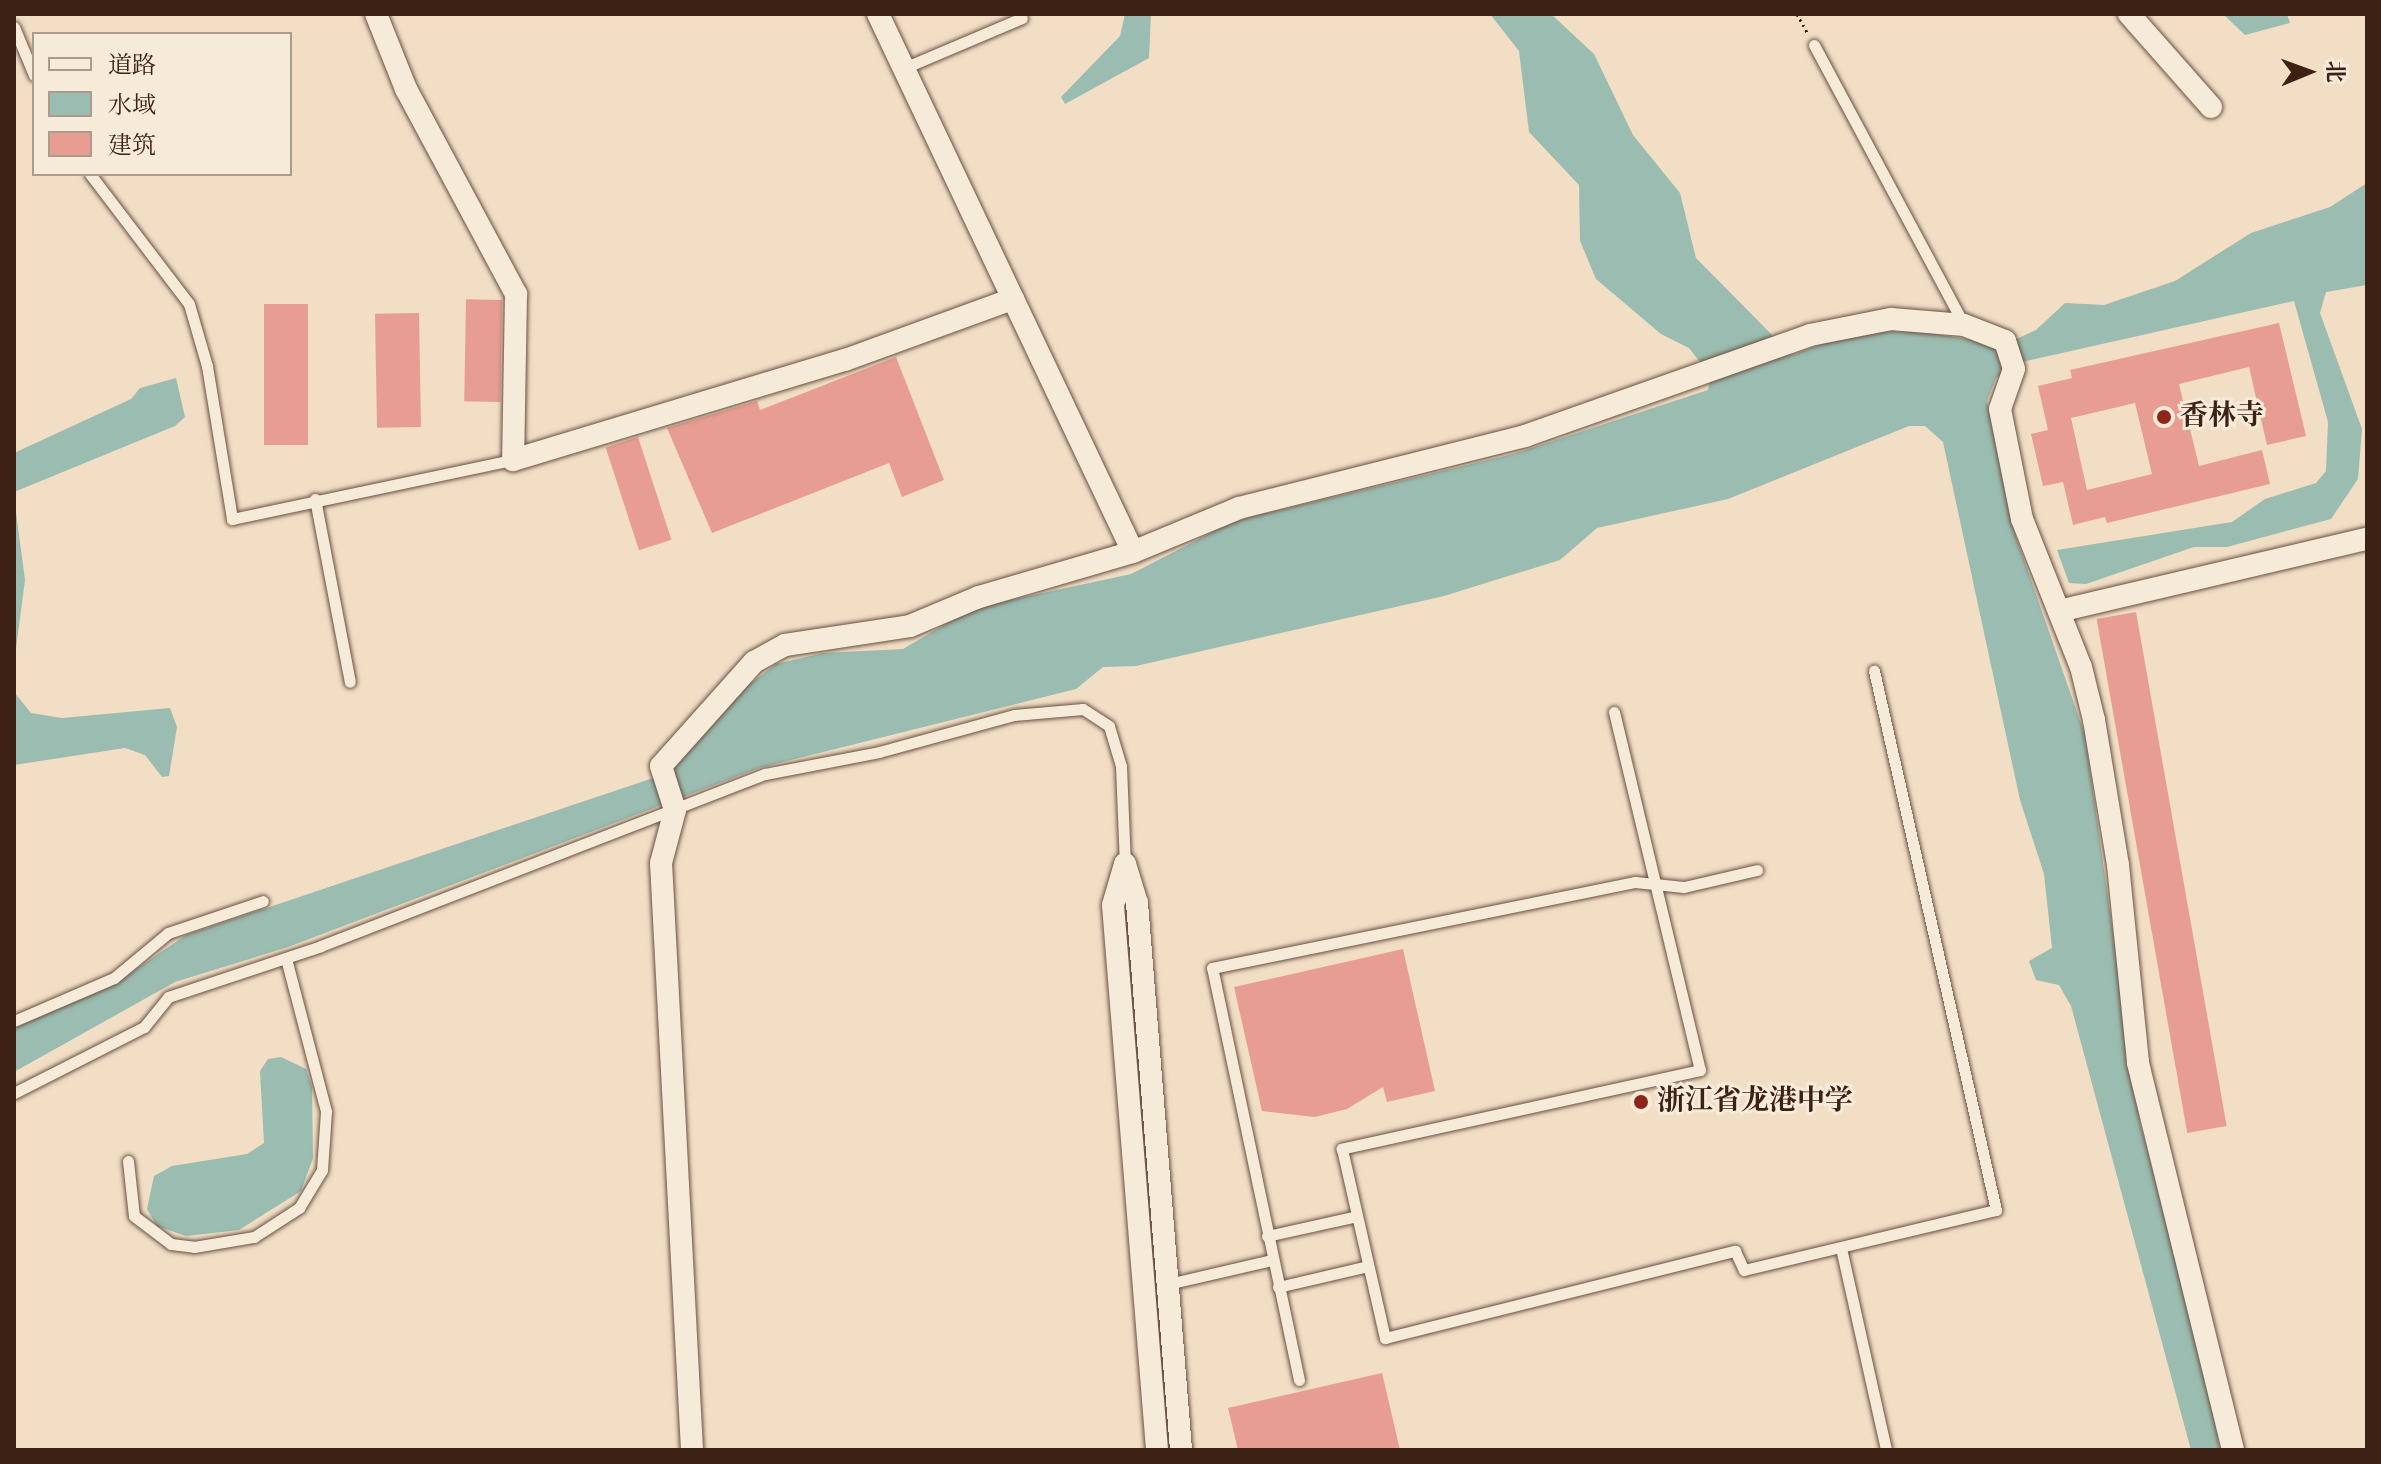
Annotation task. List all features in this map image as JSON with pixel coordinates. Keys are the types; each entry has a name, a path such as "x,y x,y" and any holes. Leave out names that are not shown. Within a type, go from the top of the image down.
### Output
{"street":[{"path":"376,14 406,89 516,294 513,460 845,360 1013,299"},
{"path":"878,14 1133,552"},
{"path":"2129,14 2211,107"},
{"path":"692,1450 661,863 675,810 661,766 772,651 910,626 979,597 1133,552 1228,511 1525,436 1697,377 1783,343 1891,319 1964,325 2005,341 2014,369 2000,409 2022,519 2081,667 2104,773 2138,1063 2233,1450"},
{"path":"2059,611 2367,539"},
{"path":"1125,864 1137,903 1181,1450"},
{"path":"1125,864 1113,905 1157,1450"}],"lane":[{"path":"904,68 1022,18"},
{"path":"14,27 32,70"},
{"path":"1814,45 1964,325"},
{"path":"92,176 189,304 207,366 232,519 315,499 513,460"},
{"path":"315,499 350,682"},
{"path":"1614,712 1700,1070 1342,1149 1385,1338 1735,1251 1744,1270 1996,1210 1874,671"},
{"path":"14,1093 144,1027 168,997 286,958 765,774 879,752 1014,715 1083,709 1104,719 1113,734 1125,864"},
{"path":"1299,1380 1212,968 1635,882 1684,887 1757,870"},
{"path":"14,1021 114,978 168,933 263,901"},
{"path":"128,1161 134,1216 171,1244 203,1247 254,1237 299,1208 322,1170 326,1111 286,958"},
{"path":"1267,1236 1357,1216"},
{"path":"1841,1248 1886,1450"},
{"path":"1168,1284 1272,1260"},
{"path":"1278,1287 1368,1266"}],"path":[{"path":"1797,14 1814,45"}],"water":[{"path":"1125,14 1151,14 1149,58 1065,104 1061,97 1120,36"},
{"path":"1490,14 1551,14 1594,54 1633,135 1680,193 1696,258 1792,355 1858,331 1923,332 2003,345 2036,330 2065,303 2104,305 2175,281 2251,233 2330,207 2367,183 2367,285 2326,292 2320,313 2362,429 2358,479 2331,519 2227,547 2194,547 2086,584 2069,583 2057,550 2232,522 2265,499 2316,483 2326,471 2328,422 2294,301 2017,363 1996,378 1987,401 2014,531 2085,735 2140,1124 2195,1319 2220,1450 2191,1450 2071,1006 2059,985 2036,980 2029,961 2052,948 2044,874 2020,800 1943,442 1925,426 1909,426 1728,499 1597,528 1560,560 1444,596 1136,666 1103,667 1076,689 759,768 288,947 175,982 14,1072 14,1026 110,987 186,935 671,772 738,693 776,664 823,653 903,649 973,608 1131,574 1234,521 1513,454 1708,390 1711,376 1689,348 1661,334 1596,279 1580,241 1579,185 1529,132 1519,51"},
{"path":"2223,14 2287,14 2290,23 2245,35"},
{"path":"176,378 185,417 175,426 14,492 14,453 131,399 140,388"},
{"path":"14,497 25,580 14,664"},
{"path":"14,692 31,713 62,718 170,708 177,727 169,776 162,777 145,755 125,748 14,765"},
{"path":"281,1057 306,1069 312,1087 313,1158 301,1191 239,1230 186,1236 157,1226 147,1209 154,1176 172,1166 247,1154 264,1143 260,1071 268,1059"}],"building":[{"path":"466,299 502,300 500,402 464,401"},
{"path":"264,304 308,304 308,445 264,445"},
{"path":"419,313 421,427 377,428 375,314"},
{"path":"2279,323 2306,436 2267,445 2249,367 2179,384 2199,466 2262,450 2270,484 2107,523 2105,517 2073,525 2063,482 2043,486 2031,434 2048,430 2038,386 2072,378 2070,370","holes":["2135,403 2152,474 2087,490 2071,418"]},
{"path":"896,357 944,480 902,497 889,463 712,533 667,428 757,401 760,410"},
{"path":"638,437 671,540 639,550 606,448"},
{"path":"2136,612 2227,1126 2187,1133 2097,619"},
{"path":"1403,949 1435,1091 1387,1102 1383,1087 1347,1109 1315,1117 1262,1111 1234,987"},
{"path":"1382,1373 1400,1450 1238,1450 1228,1408"}],"place":[{"name":"香林寺","path":"2164,417"},
{"name":"浙江省龙港中学","path":"1641,1102"}]}
